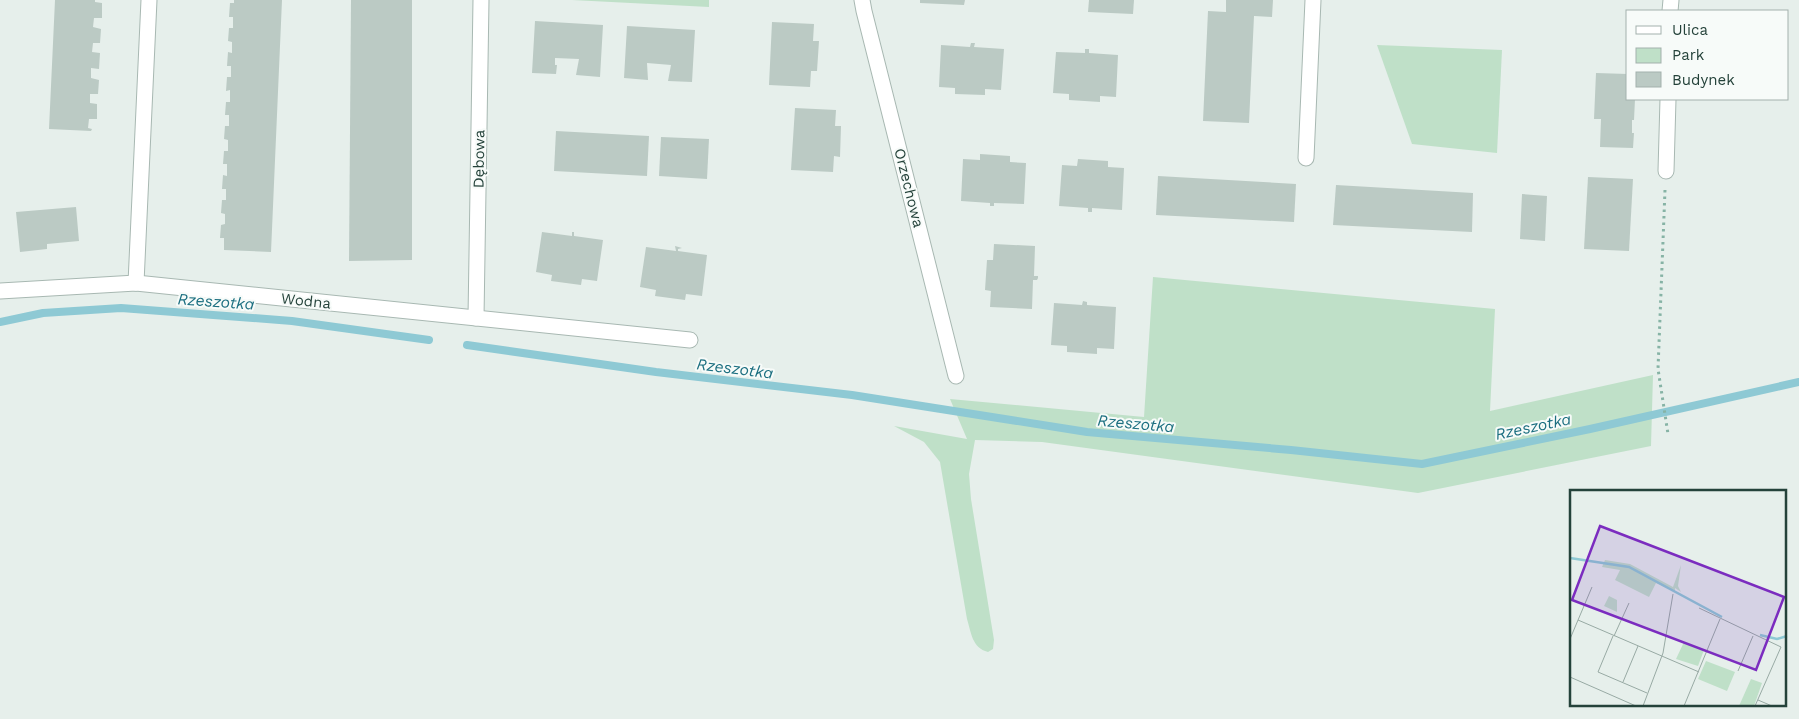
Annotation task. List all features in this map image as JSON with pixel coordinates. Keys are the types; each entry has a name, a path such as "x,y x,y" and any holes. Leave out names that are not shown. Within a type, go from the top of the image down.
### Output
{"street":[{"path":"136,283 149,0"},
{"name":"Dębowa","path":"476,318 481,0"},
{"name":"Orzechowa","path":"862,0 956,376"},
{"path":"1306,158 1313,0"},
{"path":"1666,170 1668,100"},
{"name":"Wodna","path":"0,291 136,283 690,340"}],"path":[{"path":"1666,170 1658,369 1668,434"}],"green space":[{"path":"572,0 709,0 709,7"},
{"path":"1377,45 1502,50 1497,153 1412,144"},
{"path":"1153,277 1495,309 1490,411 1653,375 1651,446 1418,493 1042,442 975,440 969,474 971,499 994,640 993,649 988,652 983,650 975,643 967,619 940,462 924,442 894,426 967,439 950,399 1144,417"}],"building":[{"path":"55,0 95,0 95,2 102,3 102,18 94,18 93,27 101,29 100,43 93,43 92,52 100,53 99,69 91,68 91,78 99,80 98,94 90,94 90,103 97,104 97,119 89,119 88,128 92,129 91,131 49,129"},
{"path":"234,0 282,0 271,252 224,250 224,238 220,238 221,225 225,224 225,214 221,213 222,200 226,200 226,189 222,189 223,175 227,176 227,164 223,164 224,151 228,151 228,140 224,139 225,126 229,126 229,115 225,115 226,102 230,102 230,90 226,91 227,77 231,77 231,66 227,66 228,52 232,53 232,42 228,41 229,28 233,28 233,17 229,17 230,3 234,3"},
{"path":"351,0 412,0 412,260 349,261"},
{"path":"920,0 965,0 964,5 920,3"},
{"path":"1089,0 1134,0 1133,14 1088,12"},
{"path":"1226,0 1273,0 1272,17 1254,16 1249,123 1203,121 1208,11 1226,12"},
{"path":"535,21 603,25 600,77 576,75 579,59 555,58 555,65 557,65 556,74 532,73"},
{"path":"772,22 814,24 813,41 819,41 817,71 811,71 810,87 769,85"},
{"path":"627,26 695,30 692,82 668,81 671,65 647,63 648,80 624,78"},
{"path":"971,43 975,43 974,47 1004,49 1001,90 985,89 985,95 955,94 955,88 939,87 941,45 970,47"},
{"path":"1085,49 1089,49 1089,53 1118,55 1116,97 1100,96 1100,102 1069,100 1069,94 1053,93 1056,52 1085,53"},
{"path":"1596,73 1626,74 1626,100 1635,100 1634,120 1632,120 1632,133 1634,133 1633,148 1600,147 1601,119 1594,119"},
{"path":"795,108 836,110 835,126 841,126 840,157 834,156 833,172 791,170"},
{"path":"556,131 649,136 647,176 554,171"},
{"path":"661,137 709,139 707,179 659,176"},
{"path":"980,154 1010,156 1010,162 1026,163 1024,204 994,203 994,206 990,206 990,203 961,201 963,159 980,160"},
{"path":"1078,159 1108,161 1108,167 1124,168 1122,210 1092,208 1092,212 1088,212 1088,208 1059,206 1062,165 1077,166"},
{"path":"1158,176 1296,184 1294,222 1156,215"},
{"path":"1588,177 1633,179 1629,251 1584,249"},
{"path":"1336,185 1473,193 1472,232 1333,225"},
{"path":"1522,194 1547,196 1545,241 1520,239"},
{"path":"76,207 79,241 47,244 47,249 20,252 16,212"},
{"path":"542,232 572,236 572,232 574,232 574,236 603,240 597,281 582,279 581,285 551,281 552,275 536,272"},
{"path":"994,244 1035,246 1034,276 1038,276 1038,278 1033,280 1032,309 990,307 991,291 985,290 987,260 993,260"},
{"path":"675,246 682,248 678,249 678,251 707,255 702,296 686,294 685,300 655,296 656,290 640,287 646,247 676,251"},
{"path":"1083,301 1087,302 1087,305 1116,307 1114,349 1097,348 1097,354 1067,352 1067,346 1051,345 1054,303 1082,305"}],"waterway":[{"name":"Rzeszotka","path":"0,322 43,313 121,308 292,321 429,340"},
{"name":"Rzeszotka","path":"467,345 656,372 852,395 1087,432 1422,464 1590,429 1799,382"}]}
